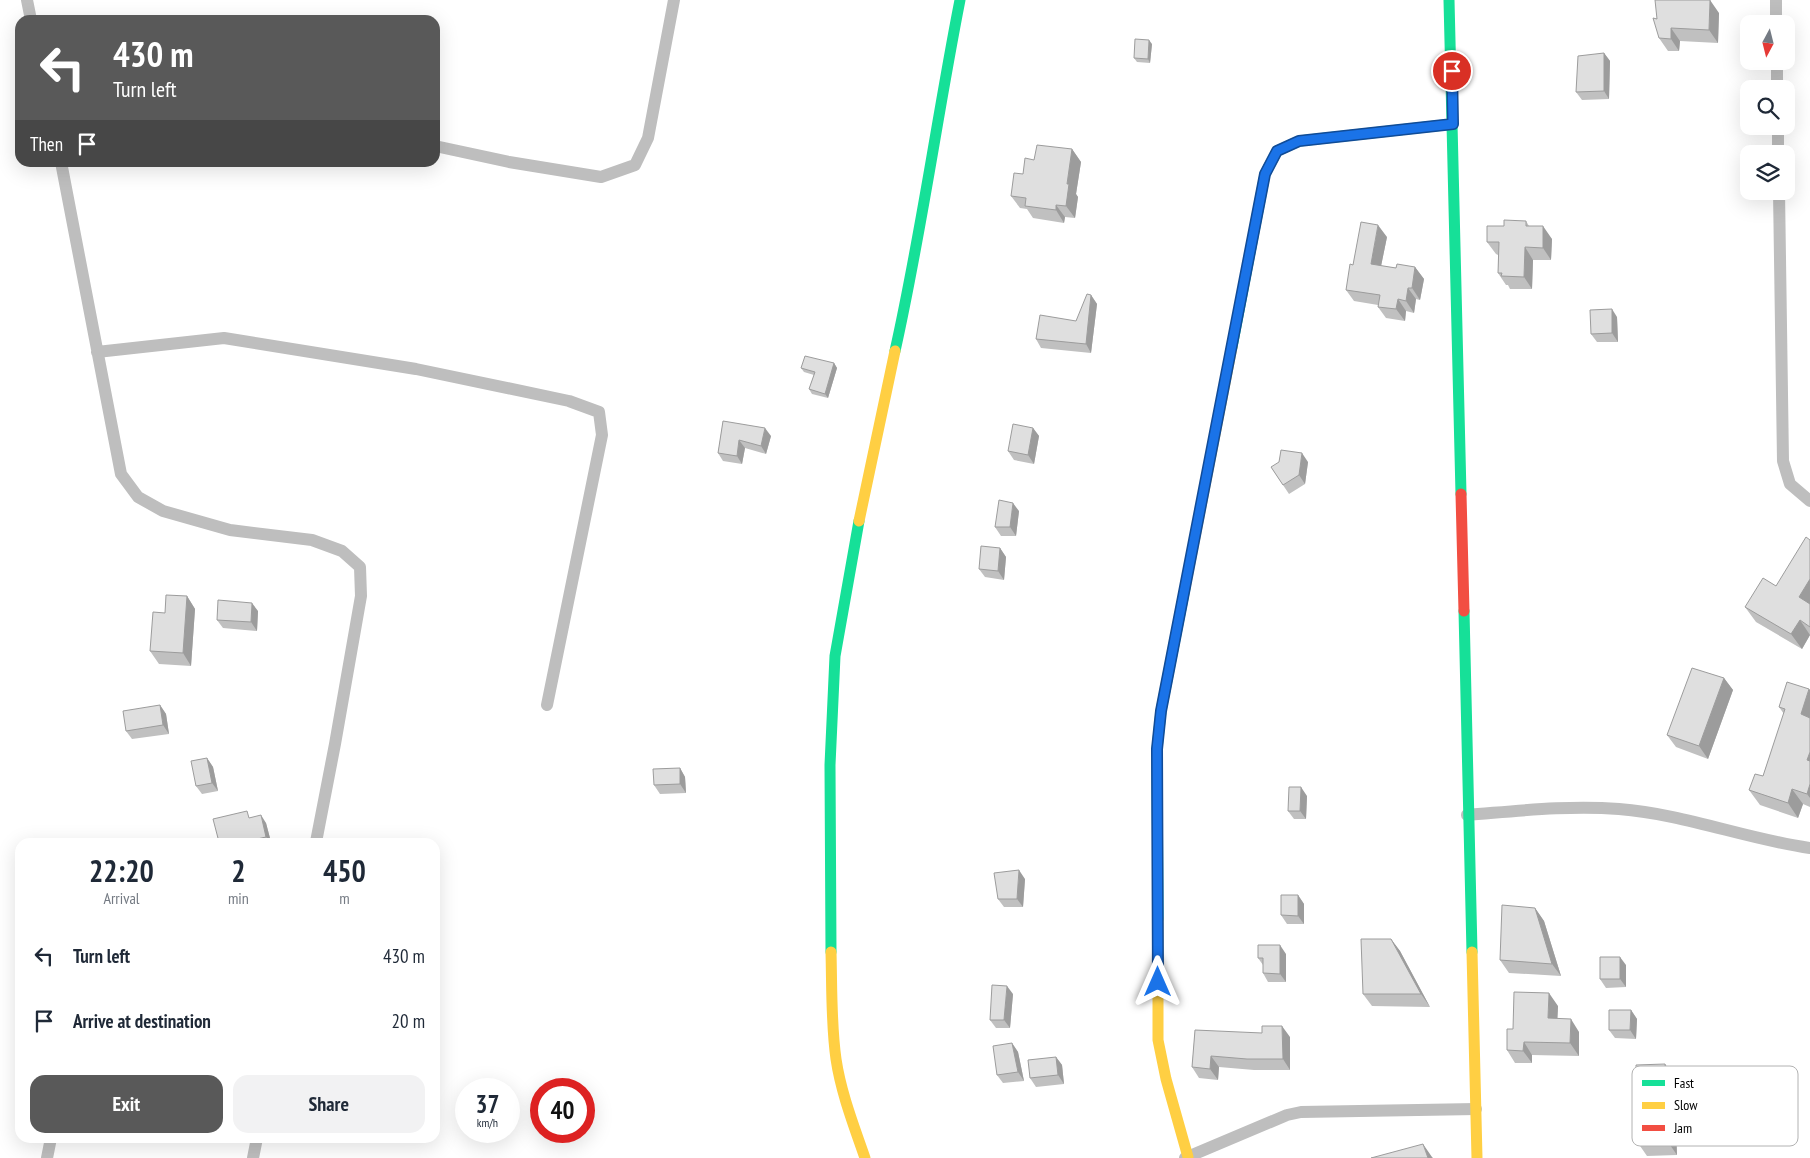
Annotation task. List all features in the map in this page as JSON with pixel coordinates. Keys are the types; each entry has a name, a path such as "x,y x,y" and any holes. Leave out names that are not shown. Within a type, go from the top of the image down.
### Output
{"street":[{"path":"27,0 30,15"},
{"path":"440,147 509,162 601,177 635,165 648,138 674,0"},
{"path":"865,1158 842,1089 836,1060 832,1017 830,765 835,656 862,511 914,270 941,101 960,0"},
{"path":"1449,0 1476,1158"},
{"path":"1776,0 1776,15"},
{"path":"1453,124 1299,141 1277,151 1265,174 1161,711 1157,749 1158,1040 1163,1072 1187,1157 1287,1115 1301,1112 1476,1109"},
{"path":"62,167 121,474 138,497 163,511 230,530 312,540 342,551 360,567 361,596 317,838"},
{"path":"1779,200 1783,461 1790,484 1810,501"},
{"path":"96,352 224,338 416,369 569,401 599,412 602,435 546,705"},
{"path":"1467,815 1561,807 1621,809 1679,818 1784,844 1810,848"},
{"path":"47,1158 50,1143"},
{"path":"253,1158 256,1143"}],"building":[{"path":"1655,0 1710,0 1709,30 1671,28 1671,39 1659,38 1653,18 1657,19"},
{"path":"1135,39 1149,40 1148,59 1134,58"},
{"path":"1604,53 1604,91 1576,92 1578,56"},
{"path":"1037,145 1072,149 1066,206 1056,205 1056,210 1025,206 1026,198 1011,196 1014,173 1023,174 1025,158 1034,160"},
{"path":"1504,220 1526,221 1526,226 1543,226 1543,248 1525,247 1524,277 1501,276 1502,273 1498,273 1499,242 1487,242 1487,226 1504,226"},
{"path":"1361,222 1378,225 1371,264 1396,268 1397,264 1415,267 1412,288 1408,288 1406,301 1398,299 1396,309 1378,307 1380,295 1346,290 1350,264 1353,265"},
{"path":"1087,294 1091,295 1086,344 1036,339 1040,315 1076,321"},
{"path":"1612,309 1612,333 1591,334 1590,310"},
{"path":"805,356 834,363 825,394 809,389 815,372 801,368"},
{"path":"723,421 765,428 761,446 739,440 737,456 718,453"},
{"path":"1013,424 1033,428 1028,455 1008,451"},
{"path":"1281,450 1302,453 1299,475 1283,485 1271,467 1279,462"},
{"path":"999,500 1013,503 1010,527 995,527"},
{"path":"1806,537 1810,540 1810,579 1799,597 1810,604 1810,627 1800,620 1791,634 1745,607 1763,578 1776,586"},
{"path":"981,546 1000,548 998,571 979,569"},
{"path":"166,595 187,596 183,653 150,651 153,612 165,613"},
{"path":"218,600 252,603 251,622 217,620"},
{"path":"1692,668 1724,678 1699,746 1667,735"},
{"path":"1787,682 1809,689 1801,714 1810,718 1810,752 1807,760 1810,761 1810,784 1807,794 1792,789 1788,803 1749,790 1755,774 1763,776 1785,709 1779,707"},
{"path":"160,705 163,725 126,731 123,711"},
{"path":"207,758 212,783 196,786 191,761"},
{"path":"680,768 680,784 654,785 653,769"},
{"path":"1289,787 1301,787 1300,811 1288,811"},
{"path":"247,811 249,818 261,815 266,837 218,838 213,819"},
{"path":"1019,870 1017,899 998,899 994,873"},
{"path":"1281,895 1298,895 1298,916 1281,915"},
{"path":"1502,905 1535,908 1552,964 1500,960"},
{"path":"1361,939 1391,939 1421,994 1363,994"},
{"path":"1258,945 1280,945 1280,974 1263,973 1263,958 1258,958"},
{"path":"1600,957 1620,957 1620,979 1600,979"},
{"path":"992,985 1007,986 1004,1020 990,1020"},
{"path":"1514,992 1549,993 1548,1018 1571,1019 1570,1043 1524,1042 1523,1051 1507,1050 1507,1029 1513,1029"},
{"path":"1609,1010 1631,1010 1630,1030 1609,1030"},
{"path":"1262,1026 1282,1026 1283,1059 1211,1056 1210,1069 1192,1067 1195,1030 1262,1033"},
{"path":"1012,1043 1018,1072 997,1075 993,1046"},
{"path":"1056,1057 1058,1075 1030,1078 1028,1060"},
{"path":"1665,1064 1665,1066 1636,1066"},
{"path":"1423,1144 1428,1158 1371,1158"}],"traffic: fast":[{"path":"895,351 913,264 960,0"},
{"path":"1449,0 1461,494"},
{"path":"1232,347 1265,174 1277,151 1299,141 1453,124"},
{"path":"831,952 830,765 835,656 859,521"},
{"path":"1158,919 1157,749 1161,711 1185,588"},
{"path":"1464,611 1472,952"}],"traffic: slow":[{"path":"1185,588 1232,347"},
{"path":"859,521 895,351"},
{"path":"1158,919 1158,1040 1166,1079 1188,1157"},
{"path":"831,952 832,1019 838,1072 844,1097 865,1158"},
{"path":"1472,952 1477,1158"}],"traffic: jam":[{"path":"1461,494 1464,611"}],"route":[{"path":"1158,982 1157,749 1161,711 1265,174 1277,151 1299,141 1453,124 1452,71"}]}
